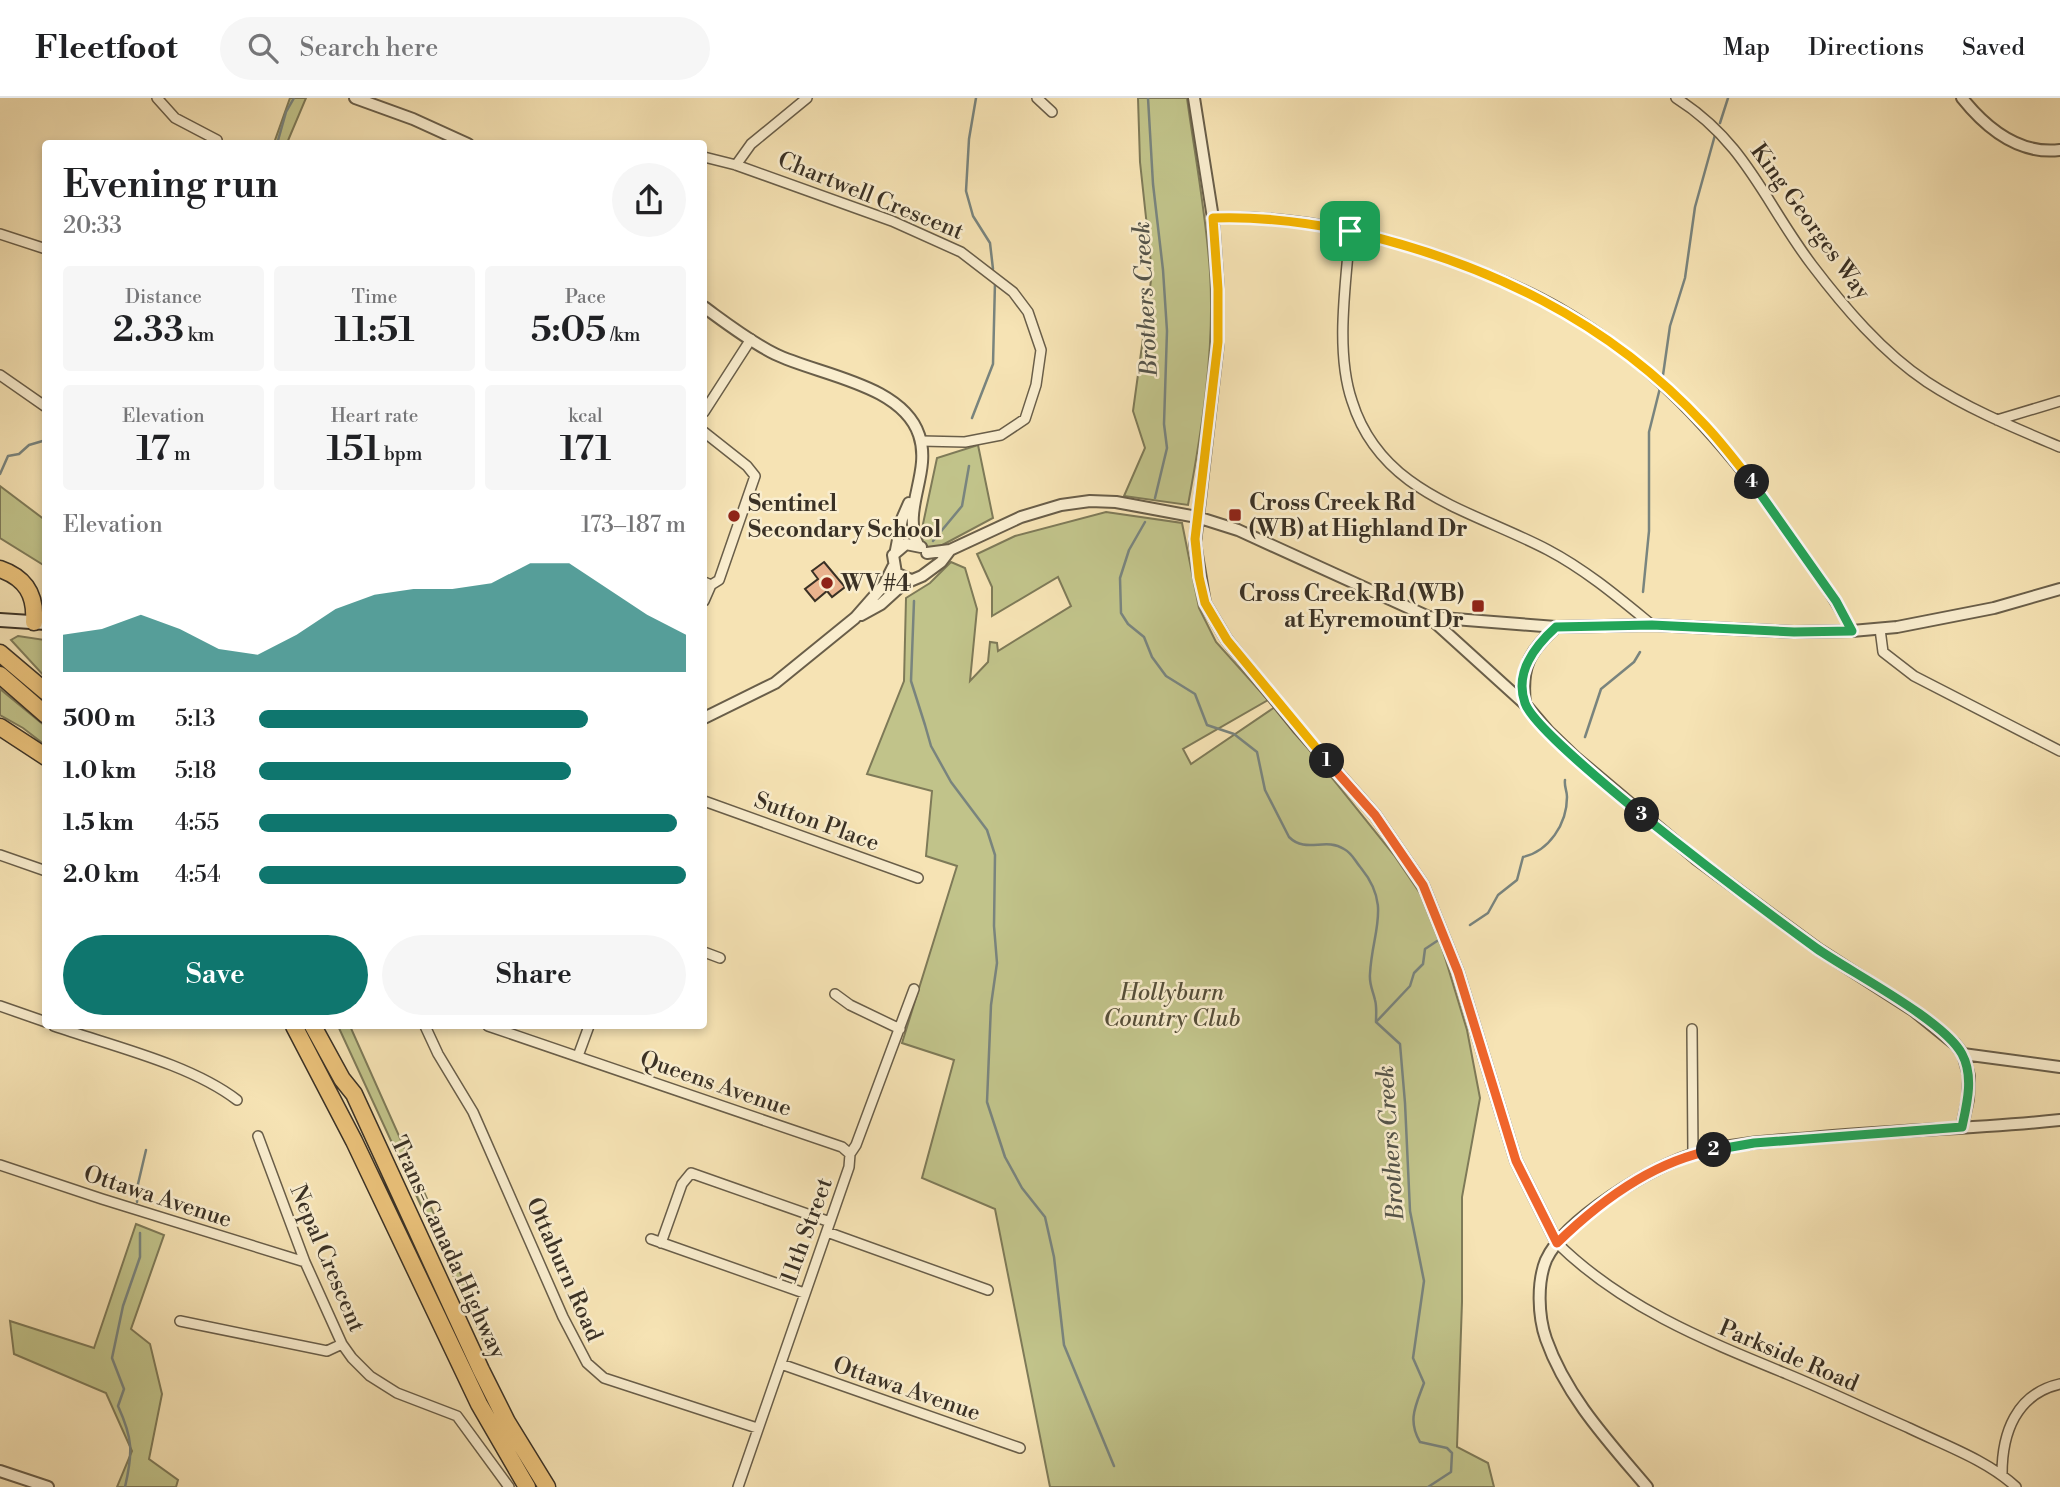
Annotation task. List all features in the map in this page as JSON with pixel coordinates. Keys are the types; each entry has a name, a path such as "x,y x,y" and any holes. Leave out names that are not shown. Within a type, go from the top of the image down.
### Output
{"highway":[{"path":"0,569 19,578 31,592 40,623"},
{"path":"0,653 42,689"},
{"path":"0,675 42,712"},
{"path":"0,727 42,754"},
{"path":"287,1029 354,1140"},
{"name":"Trans-Canada Highway","path":"296,1029 354,1140 479,1404 527,1487"},
{"name":"Trans-Canada Highway","path":"315,1029 342,1079 354,1094 507,1422 547,1487"},
{"path":"325,1029 354,1094"}],"main road":[{"path":"0,620 40,623"},
{"path":"0,628 40,623"}],"street":[{"path":"157,98 175,118 217,140"},
{"path":"355,98 457,140"},
{"path":"736,165 751,144 807,98"},
{"path":"1037,98 1052,112"},
{"path":"1194,98 1213,218 1218,289 1218,342 1195,543 1205,603 1227,640 1298,728 1375,815 1423,885 1458,972 1516,1161 1557,1243"},
{"name":"King Georges Way","path":"1676,98 1711,125 1738,151 1812,264 1856,318 1924,380 1997,420 2060,447"},
{"path":"1962,98 1995,134 2035,149 2060,150"},
{"name":"Chartwell Crescent","path":"707,159 736,165 892,221 961,252 1013,292 1028,312 1041,350 1036,385 1025,419 1002,436 965,442 921,441"},
{"path":"1213,218 1238,216 1301,222 1396,242 1507,281 1560,308 1627,355 1671,391 1721,444 1808,560 1836,601 1852,631"},
{"path":"1350,231 1344,347 1351,400 1373,448 1400,475 1472,516 1548,550 1588,576 1652,625"},
{"path":"0,234 42,249"},
{"path":"707,309 775,354 880,393 912,422 921,441 922,471 912,516 912,531 923,549 926,571"},
{"path":"707,407 751,340"},
{"path":"0,375 42,404"},
{"path":"1997,420 2060,401"},
{"path":"707,434 747,466 755,476 719,580 707,584"},
{"path":"707,717 775,683 855,618 884,585 893,567 902,519 917,488"},
{"path":"855,618 881,604 911,580 938,564 950,550 1021,517 1090,501 1197,517 1238,530 1282,549 1429,617 1525,704 1575,757 1695,858 1818,949 1936,1027 1963,1054 1969,1076 1968,1099 1962,1127"},
{"path":"896,550 906,544 923,549 950,550"},
{"path":"893,567 900,577 911,580"},
{"path":"1429,617 1556,627 1652,625 1794,632 1852,631 1880,629 1994,608 2060,589"},
{"path":"1525,704 1527,663 1538,643 1556,627"},
{"path":"1880,629 1883,652 1914,676 2060,751"},
{"name":"Sutton Place","path":"707,802 918,878"},
{"path":"0,855 42,870"},
{"path":"707,953 720,958"},
{"name":"11th Street","path":"738,1487 851,1161 850,1154 914,989"},
{"path":"835,994 850,1005 900,1029"},
{"path":"0,1006 42,1021"},
{"path":"63,1029 191,1073 218,1086 237,1100"},
{"name":"Ottaburn Road","path":"426,1029 438,1054 473,1112 563,1317 587,1363 604,1378 757,1428"},
{"name":"Queens Avenue","path":"497,1029 842,1147 850,1154"},
{"path":"578,1056 588,1029"},
{"path":"1692,1030 1693,1154"},
{"path":"1963,1054 2060,1068"},
{"path":"1647,1487 1606,1439 1566,1385 1544,1335 1540,1284 1546,1260 1557,1243 1585,1215 1639,1179 1693,1154 1754,1143 2060,1120"},
{"name":"Nepal Crescent","path":"258,1136 305,1262 342,1343 370,1376 397,1393 457,1416 509,1487"},
{"name":"Ottawa Avenue","path":"0,1164 102,1199 305,1262"},
{"path":"661,1243 681,1184 691,1173 696,1172 830,1222"},
{"path":"827,1232 988,1290"},
{"path":"651,1239 804,1293"},
{"name":"Parkside Road","path":"1557,1243 1579,1264 1666,1322 1841,1397 2002,1474 2016,1487"},
{"path":"180,1321 327,1351 342,1343"},
{"name":"Ottawa Avenue","path":"781,1364 1020,1448"},
{"path":"2002,1474 2002,1450 2006,1435 2028,1397 2060,1384"},
{"path":"0,1471 48,1487"}],"green space":[{"path":"290,98 306,98 288,140 275,140"},
{"path":"1138,98 1187,98 1206,228 1211,331 1202,418 1188,505 1124,496 1145,448 1133,411 1152,273 1140,162"},
{"path":"978,445 993,518 933,550 923,544 920,538 937,458"},
{"path":"0,486 42,518 42,564 0,538"},
{"name":"Hollyburn Country Club","path":"1106,512 1182,523 1199,608 1216,642 1268,700 1183,749 1191,764 1275,707 1394,855 1430,908 1467,1030 1480,1098 1462,1197 1457,1447 1488,1463 1494,1487 1050,1487 995,1209 922,1178 954,1060 902,1043 957,866 926,856 932,791 867,774 904,681 906,598 930,583 951,562 965,568 977,609 970,681 988,662 990,642 997,643 998,651 1071,606 1058,577 992,616 992,587 977,554 1015,536"},
{"path":"18,636 42,640 42,674 11,640"},
{"path":"0,689 42,724 42,743 23,728 0,715"},
{"path":"339,1029 351,1029 495,1351 490,1355"},
{"path":"136,1224 164,1235 131,1329 150,1344 162,1394 149,1459 178,1480 176,1487 117,1487 132,1451 106,1393 14,1354 10,1321 94,1348"}],"building":[{"name":"WV #4","path":"824,562 845,587 832,597 827,591 815,601 805,589 818,579 812,571"}],"waterway":[{"path":"278,140 286,112 294,98"},
{"path":"976,98 969,139 966,191 973,216 990,243 993,269"},
{"name":"Brothers Creek","path":"1148,98 1167,331 1164,424 1167,448 1155,498"},
{"path":"1720,123 1728,98"},
{"path":"1663,375 1670,326 1685,278 1695,207 1715,135"},
{"path":"972,418 993,364 995,282"},
{"path":"1643,592 1649,531 1649,432 1660,388"},
{"path":"0,474 8,456 19,454 29,445 42,441"},
{"path":"933,541 962,506 969,466"},
{"name":"Brothers Creek","path":"1145,522 1129,550 1120,578 1121,613 1128,624 1144,637 1152,657 1166,676 1195,694 1207,725 1234,734 1257,752 1265,790 1289,837 1302,844 1330,844 1347,851 1370,882 1376,895 1378,919 1370,981 1376,1003 1376,1022 1400,1044 1410,1211 1424,1281 1413,1358 1424,1383 1414,1412 1414,1427 1420,1442 1447,1448 1452,1453 1451,1472 1428,1487"},
{"path":"914,601 911,681 931,746 951,782 987,830 995,855 994,926 997,963 991,1005 987,1102 1005,1157 1022,1188 1045,1217 1054,1257 1064,1345 1114,1466"},
{"path":"1585,737 1601,689 1634,662 1640,652"},
{"path":"1470,925 1488,913 1498,895 1517,880 1523,857 1541,849 1555,835 1566,807 1565,780"},
{"path":"1377,1021 1410,986 1414,973 1423,964 1425,949 1437,941"},
{"path":"137,1202 146,1150"},
{"path":"125,1487 130,1446 127,1428 118,1406 124,1389 112,1358 123,1306 140,1257 140,1233"}],"place":[{"name":"Cross Creek Rd (WB) at Highland Dr","path":"1235,515"},
{"name":"Sentinel Secondary School","path":"734,516"},
{"name":"WV #4","path":"827,583"},
{"name":"Cross Creek Rd (WB) at Eyremount Dr","path":"1478,606"}],"route":[{"path":"1238,216 1301,222 1350,231 1396,242 1507,281 1560,308 1627,355 1671,391 1706,425 1752,482 1808,560 1836,601 1852,631 1794,632 1652,625 1556,627 1538,643 1527,663 1524,675 1525,704 1575,757 1695,858 1818,949 1913,1010 1955,1044 1963,1054 1969,1076 1968,1099 1962,1127 1754,1143 1693,1154 1639,1179 1585,1215 1557,1243 1516,1161 1458,972 1423,885 1375,815 1298,728 1227,640 1205,603 1199,577 1195,539 1218,342 1218,289 1213,218 1238,216"}]}
